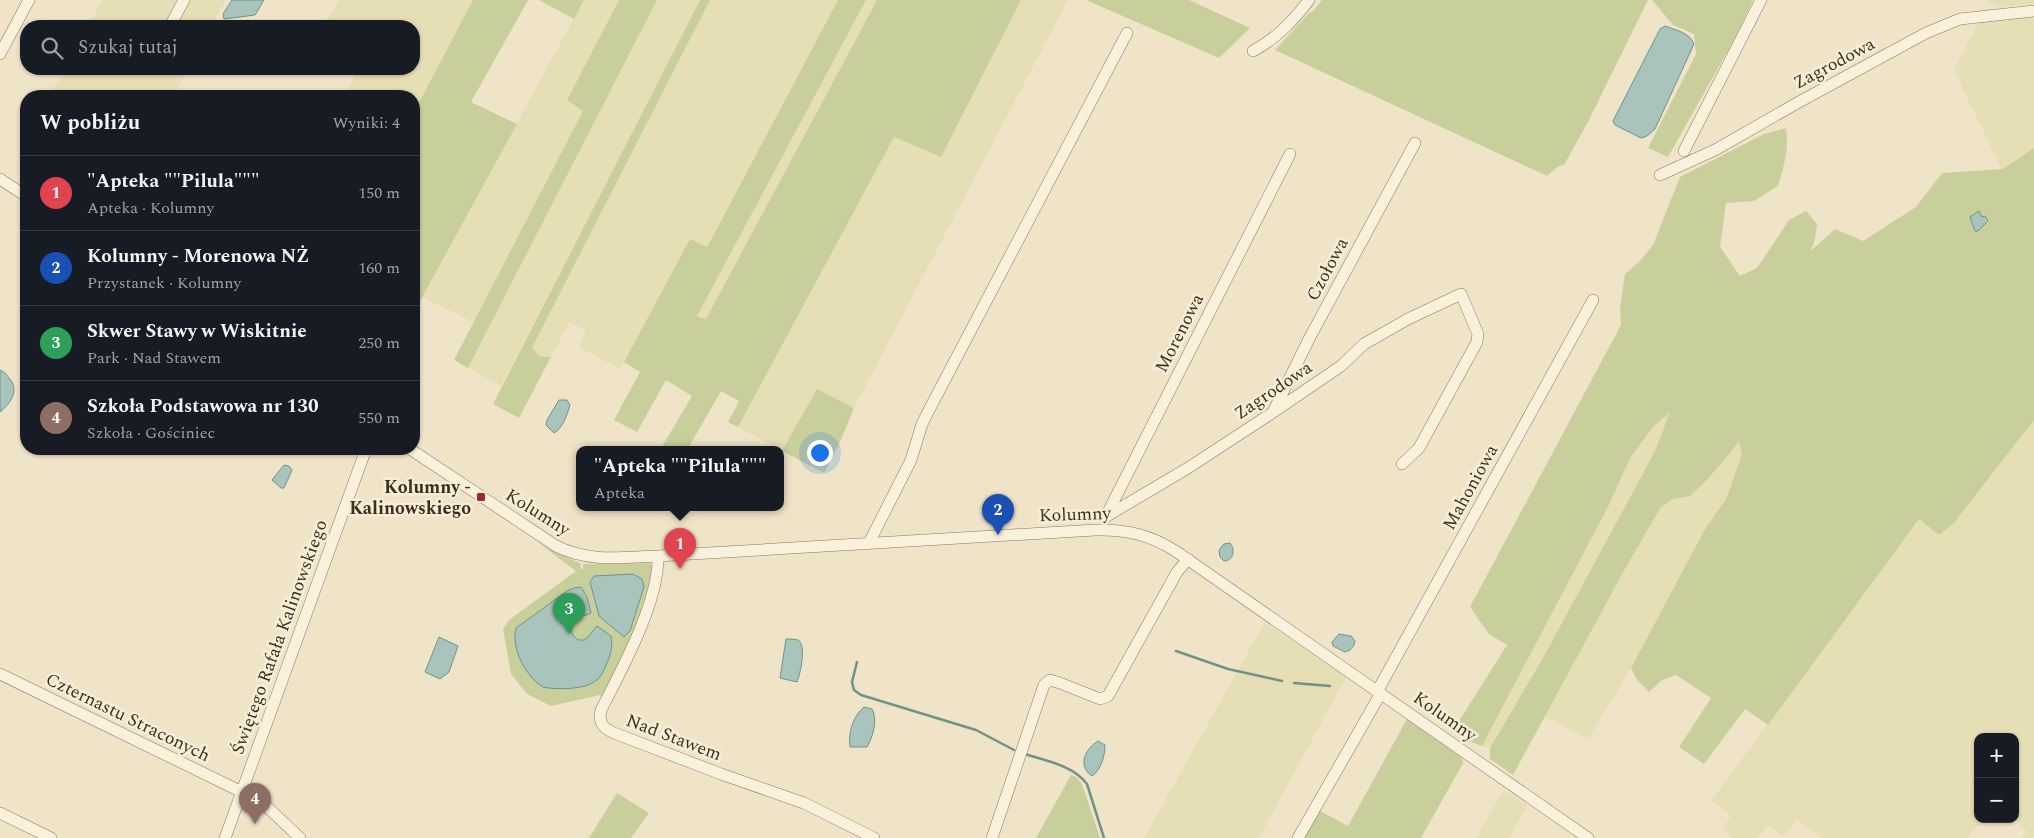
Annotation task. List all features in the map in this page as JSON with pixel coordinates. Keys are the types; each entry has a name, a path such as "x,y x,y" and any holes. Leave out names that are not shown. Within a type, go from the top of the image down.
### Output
{"street":[{"path":"0,54 29,0"},
{"path":"173,20 184,0"},
{"path":"1253,51 1275,38 1286,28 1309,0"},
{"path":"1684,151 1761,0"},
{"name":"Zagrodowa","path":"1660,175 1715,150 1926,33 1960,19 2034,10"},
{"path":"869,543 911,460 922,424 929,410 1127,33"},
{"name":"Czołowa","path":"1272,413 1309,339 1415,143"},
{"name":"Morenowa","path":"1103,529 1105,516 1290,154"},
{"path":"0,179 20,192"},
{"name":"Zagrodowa","path":"1105,516 1188,468 1272,413 1340,366 1364,344 1408,318 1461,294 1478,334 1478,342 1419,448 1402,464"},
{"name":"Mahoniowa","path":"1298,838 1336,775 1379,692 1594,300"},
{"name":"Świętego Rafała Kalinowskiego","path":"225,838 364,455"},
{"name":"Kolumny","path":"419,455 548,541 573,554 594,558 658,556 1103,529 1128,531 1153,538 1188,559 1588,838"},
{"name":"Nad Stawem","path":"658,556 658,568 653,589 637,637 601,710 600,721 603,727 672,756 804,803 874,838"},
{"path":"992,838 1046,682 1050,680 1060,683 1100,699 1108,696 1178,572 1188,559"},
{"name":"Czternastu Straconych","path":"0,674 243,788 300,838"},
{"path":"0,813 51,838"}],"shaded area":[{"path":"102,0 226,0 214,20 92,20"},
{"path":"339,0 473,0 420,101 420,90 347,90 355,75 420,75 420,20 327,20"},
{"path":"584,0 619,0 567,100 583,111 474,322 422,297"},
{"path":"657,0 700,0 501,386 468,368"},
{"path":"710,0 838,0 706,247 690,239 620,369 578,347 586,330 569,322 551,357 539,356 532,349"},
{"path":"866,0 877,0 706,319 697,315"},
{"path":"1021,0 1068,0 854,408 817,389 784,447 773,446 738,427 894,137 941,157"},
{"path":"1986,0 2034,0 2034,4 1998,7"},
{"path":"2034,13 2034,186 2018,204 1954,70 1980,20"},
{"path":"62,75 185,75 176,90 53,90"},
{"path":"1671,411 1654,453 1543,658 1490,748 1482,746 1608,507 1630,458 1654,426"},
{"path":"2034,420 2034,838 2021,838 2027,832 2019,823 2019,733 1974,733 1974,823 1981,823 1966,838 1822,838 1797,819 1783,837 1768,825 1757,838 1733,838 1722,828 1731,816 1711,801 1919,519 1939,535 1954,523"},
{"path":"1739,441 1742,454 1726,499 1705,529 1631,668 1588,739 1545,716 1661,507 1673,499 1690,496 1707,480"},
{"path":"1265,622 1346,677 1259,838 1144,838"},
{"path":"1503,791 1528,805 1509,838 1476,838"}],"green space":[{"path":"473,0 528,0 471,102 517,124 420,301 420,101"},
{"path":"539,0 584,0 574,19"},
{"path":"619,0 657,0 468,368 454,360 583,111 567,100"},
{"path":"700,0 710,0 532,348 539,356 551,357 519,418 493,404"},
{"path":"838,0 866,0 697,316 706,319 877,0 1021,0 941,157 894,137 738,427 728,422 739,401 721,391 689,446 662,446 692,396 666,380 637,432 614,420 640,372 624,362 690,239 707,247"},
{"path":"1086,0 1189,0 1250,28 1219,58"},
{"path":"1322,0 1648,0 1589,120 1564,165 1559,166 1547,176 1275,50"},
{"path":"1652,0 1753,0 1735,38 1668,157 1648,148 1696,54 1694,34 1673,25"},
{"path":"1786,128 1786,150 1778,186 1754,201 1726,203 1720,247 1740,276 1757,268 1789,220 1806,211 1817,224 1811,251 1835,229 1863,241 1916,207 1942,173 2003,169 2034,148 2034,420 1954,523 1939,535 1919,519 1768,725 1745,709 1704,764 1679,747 1711,698 1676,675 1662,680 1649,692 1637,680 1631,668 1705,529 1726,499 1742,454 1739,442 1707,480 1690,496 1673,499 1661,507 1626,567 1513,775 1490,759 1490,748 1543,658 1654,453 1670,412 1654,426 1630,458 1608,507 1482,746 1468,741 1455,732 1459,721 1507,645 1489,634 1470,607 1621,325 1620,309 1625,274 1639,262 1653,245 1680,177 1764,134"},
{"path":"817,389 854,408 840,442 824,473 784,452 784,447"},
{"path":"537,542 554,552 580,563 581,569 583,569 583,564 650,563 655,570 637,632 602,697 600,695 551,706 527,694 511,674 503,629 509,620 576,571"},
{"path":"1407,719 1462,758 1463,763 1421,838 1303,838 1320,811 1348,826"},
{"path":"1071,775 1076,777 1082,784 1100,838 1036,838"},
{"path":"617,793 649,813 631,838 589,838"}],"water":[{"path":"232,0 264,0 255,15 224,19 223,14"},
{"path":"1665,26 1686,35 1694,44 1655,129 1647,136 1641,138 1615,125 1613,121 1660,29"},
{"path":"1979,211 1982,217 1985,216 1988,221 1978,231 1975,231 1970,217"},
{"path":"0,370 5,373 12,383 14,392 8,405 0,412"},
{"path":"559,400 567,400 570,405 562,425 554,433 546,425"},
{"path":"284,465 289,466 292,470 284,488 281,488 272,480"},
{"path":"1230,543 1233,555 1227,561 1224,561 1220,557 1219,550 1224,544"},
{"path":"633,574 642,579 644,587 630,631 624,637 599,616 590,582 594,576"},
{"path":"581,587 587,597 591,613 574,620 571,632 579,640 585,640 597,626 611,636 611,653 603,672 592,683 571,688 556,689 543,687 530,676 521,661 516,644 516,628 567,591"},
{"path":"1339,634 1351,636 1355,641 1350,650 1345,652 1333,646 1332,642"},
{"path":"439,637 458,646 449,672 440,679 425,672"},
{"path":"786,639 798,640 801,643 802,660 797,682 780,678"},
{"path":"864,707 872,709 874,713 875,723 871,738 867,747 850,747 852,725"},
{"path":"1098,741 1105,745 1104,754 1100,766 1092,776 1087,772 1084,758 1089,748"}],"waterway":[{"path":"1176,651 1228,669 1282,681"},
{"path":"857,662 852,682 854,690 861,695 976,730 1014,750"},
{"path":"1294,683 1330,686"},
{"path":"1025,754 1059,764 1074,772 1087,784 1104,838"}],"place":[{"name":"Kolumny - Kalinowskiego","path":"481,497"},
{"name":"Kolumny - Morenowa NŻ","path":"998,535"},
{"name":"\"Apteka \"\"Pilula\"\"\"","path":"680,569"},
{"name":"Skwer Stawy w Wiskitnie","path":"569,634"},
{"name":"Szkoła Podstawowa nr 130","path":"255,824"}]}
